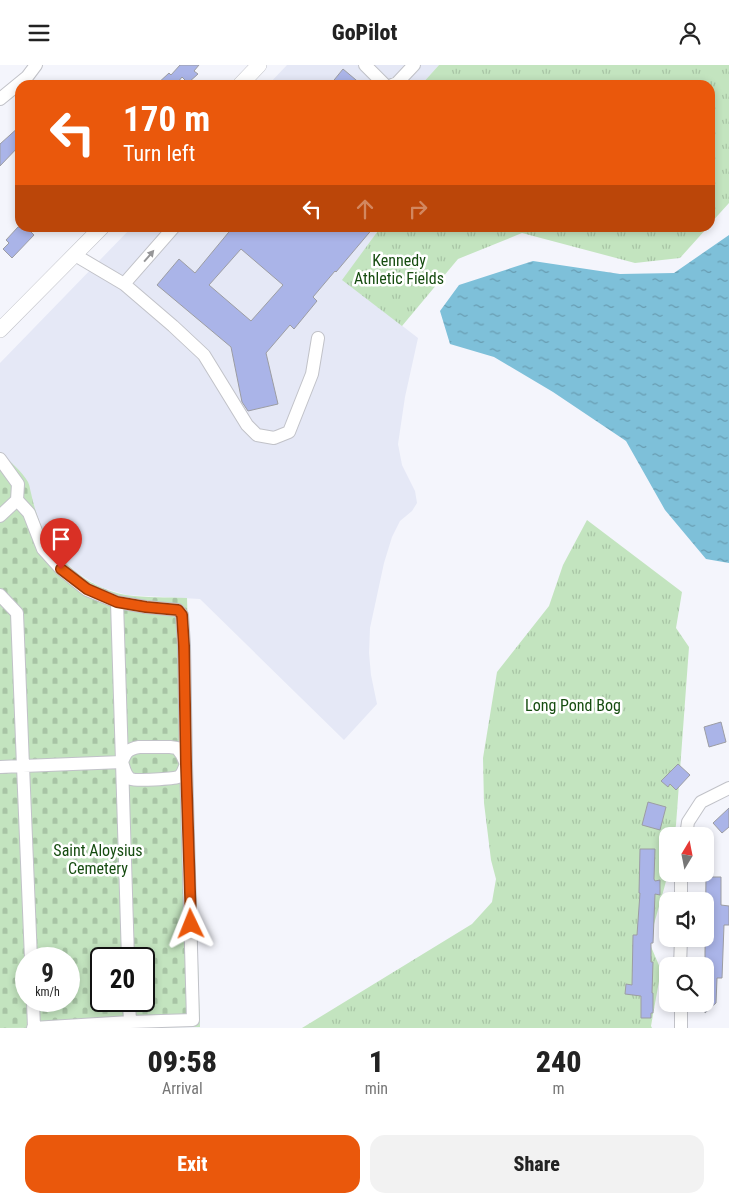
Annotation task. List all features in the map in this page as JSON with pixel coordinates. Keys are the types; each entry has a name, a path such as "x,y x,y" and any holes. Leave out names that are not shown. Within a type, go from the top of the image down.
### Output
{"main road":[{"path":"245,80 259,65"},
{"path":"0,330 97,232"}],"street":[{"path":"23,80 36,65"},
{"path":"366,65 380,80"},
{"path":"400,80 414,65"},
{"path":"0,99 15,87"},
{"path":"124,284 170,232"},
{"path":"75,255 124,284 174,326 204,355 247,425 257,435 274,438 289,432 312,374 318,338"},
{"path":"0,459 18,484 17,500 0,516"},
{"path":"17,500 29,513 43,549 61,569 87,589 117,602 178,610 182,615 184,646 194,1020 34,1028 33,1012"},
{"path":"0,595 17,613 31,947"},
{"path":"117,602 128,947"},
{"path":"170,747 177,748 186,764 182,774 178,777 137,780 130,779 126,775 122,762 126,753 132,748 170,747"},
{"path":"0,767 122,762"},
{"path":"687,827 688,822 701,802 729,788"},
{"path":"130,1012 130,1022"},
{"path":"680,1012 681,1028"}],"shaded area":[{"path":"287,65 439,65 426,80 273,80"},
{"path":"127,232 377,232 343,280 418,338 405,397 398,444 402,465 415,491 417,503 412,511 400,521 392,537 384,563 370,628 369,653 371,675 377,704 344,740 200,599 127,595 100,587 76,572 59,556 46,537 24,477 0,452 0,363"}],"green space":[{"path":"439,65 729,65 729,203 715,218 715,80 426,80"},
{"name":"Kennedy Athletic Fields","path":"377,232 703,232 680,258 635,263 522,233 458,259 402,326 342,280"},
{"name":"Saint Aloysius Cemetery","path":"0,452 19,470 28,482 40,523 54,548 63,560 85,579 98,586 126,595 187,598 200,1027 0,1028"},
{"name":"Long Pond Bog","path":"587,520 682,592 676,628 689,647 676,825 676,827 659,827 659,883 665,883 663,892 659,892 659,906 649,942 659,965 659,981 652,1028 302,1028 472,924 492,902 496,879 491,860 484,803 483,758 497,672 549,606 563,565"}],"water":[{"path":"729,235 729,563 706,559 665,510 626,441 553,392 494,357 450,344 440,311 459,285 533,261 620,274 674,273"}],"building":[{"path":"180,65 199,65 194,71 198,74 191,80 185,80 182,77 180,80 161,80 169,73 171,75"},
{"path":"343,69 356,80 334,80"},
{"path":"15,130 15,150 0,166 0,144"},
{"path":"15,230 15,232 31,232 34,235 12,258 3,249 9,243 6,240"},
{"path":"229,232 370,232 313,297 317,301 294,329 290,325 266,353 278,404 248,411 242,402 231,347 157,285 179,259 195,273","holes":["241,249 283,285 251,321 209,285"]},
{"path":"721,722 726,742 709,747 704,727"},
{"path":"678,764 690,775 676,790 670,784 668,787 661,781"},
{"path":"648,802 666,807 659,830 642,825"},
{"path":"729,808 729,827 722,833 713,823"},
{"path":"640,849 655,849 654,879 655,881 659,880 660,892 659,895 655,894 653,943 651,943 653,1013 651,1013 651,1018 641,1018 641,996 625,994 626,984 632,985 633,935 637,935"},
{"path":"714,877 721,877 721,905 729,906 729,925 724,925 722,978 717,978 716,1003 714,1005 714,957 705,957 705,952 705,947 714,947 714,892 706,892 706,883 714,883"}],"route":[{"path":"61,569 87,589 117,602 178,610 182,615 191,924"}]}
